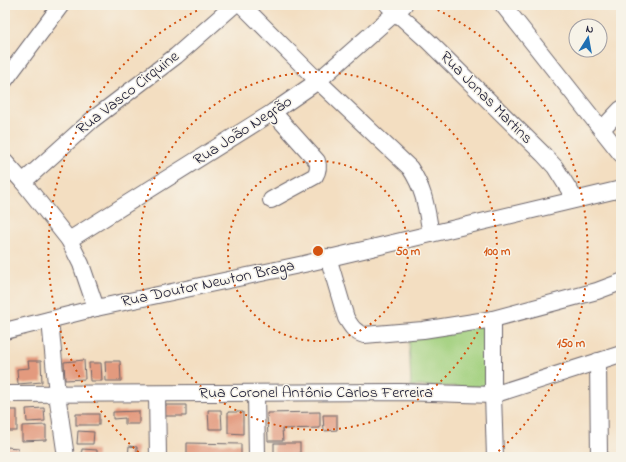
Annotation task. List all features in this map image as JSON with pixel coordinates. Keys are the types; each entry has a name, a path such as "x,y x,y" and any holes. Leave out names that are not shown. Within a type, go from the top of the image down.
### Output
{"street":[{"path":"5,80 61,5"},
{"name":"Rua Vasco Cirquine","path":"23,182 92,120 176,56 234,5"},
{"path":"242,5 318,81 410,168 419,181 424,195 431,234"},
{"path":"503,5 621,154"},
{"name":"Rua João Negrão","path":"69,240 273,112 318,81 396,8"},
{"name":"Rua Jonas Martins","path":"396,8 543,154 555,168 575,199"},
{"path":"602,129 621,109"},
{"path":"271,200 315,176 319,166 317,161 273,112"},
{"path":"5,162 23,182 69,240 81,264 96,308"},
{"name":"Rua Doutor Newton Braga","path":"5,331 96,308 304,264 328,257 621,189"},
{"path":"328,257 346,318 351,327 358,333 364,334 424,330 494,319 597,291 621,282"},
{"path":"494,319 493,395 495,457"},
{"path":"50,320 57,394 66,457"},
{"name":"Rua Coronel Antônio Carlos Ferreira","path":"5,394 401,392 493,395 621,354"},
{"path":"598,361 600,457"},
{"path":"256,393 257,457"},
{"path":"157,394 158,457"}],"green space":[{"path":"490,324 490,387 411,386 409,339"}],"building":[{"path":"84,360 85,379 65,380 64,362"},
{"path":"28,361 41,361 42,382 18,384 17,369 29,368"},
{"path":"105,361 120,361 121,381 106,381"},
{"path":"89,363 101,363 102,381 90,381"},
{"path":"165,405 186,405 186,416 164,416"},
{"path":"44,408 45,421 27,422 26,409"},
{"path":"5,410 17,410 17,431 5,431"},
{"path":"208,410 221,410 222,429 209,429"},
{"path":"139,411 139,424 125,424 125,418 113,419 113,412"},
{"path":"228,412 243,412 243,434 228,433"},
{"path":"320,412 320,428 282,429 283,441 268,441 267,413"},
{"path":"76,414 99,414 99,425 76,425"},
{"path":"323,415 337,415 337,430 324,431"},
{"path":"46,425 46,440 22,441 22,426"},
{"path":"78,431 94,432 93,444 77,444"},
{"path":"187,443 241,444 241,457 187,457"},
{"path":"274,443 300,443 300,457 274,457"},
{"path":"129,446 137,447 137,457 128,457"},
{"path":"6,447 18,448 17,457 5,457"},
{"path":"82,449 97,450 97,457 81,457"},
{"path":"27,453 48,453 48,457 27,457"}]}
